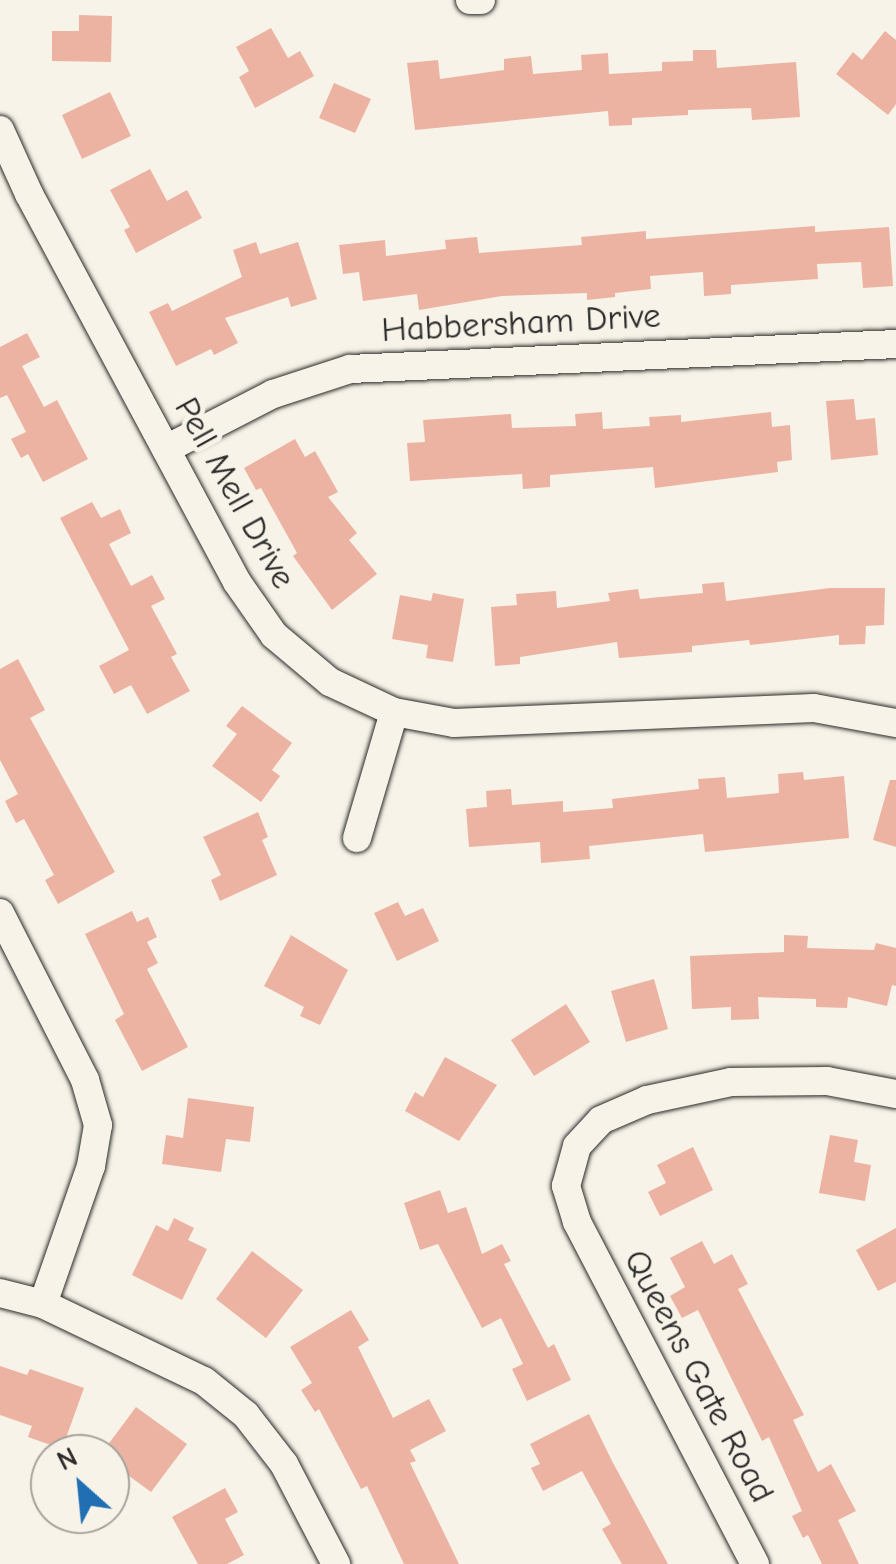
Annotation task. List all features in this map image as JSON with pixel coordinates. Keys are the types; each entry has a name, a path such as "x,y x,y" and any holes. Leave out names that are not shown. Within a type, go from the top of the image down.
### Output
{"street":[{"path":"470,0 481,0"},
{"name":"Pell Mell Drive","path":"0,130 29,194 237,582 274,635 330,682 394,712 454,722 814,708 896,723"},
{"name":"Habbersham Drive","path":"166,449 273,394 350,369 896,344"},
{"path":"357,838 394,712"},
{"path":"0,913 85,1080 98,1125 91,1166 44,1304"},
{"name":"Queens Gate Road","path":"755,1564 577,1222 566,1186 577,1146 602,1120 647,1100 731,1082 828,1081 896,1094"},
{"path":"0,1294 44,1304 204,1381 246,1415 284,1464 336,1564"}],"building":[{"path":"79,15 112,16 111,62 52,61 52,31 79,31"},
{"path":"271,28 288,58 300,51 314,76 255,108 239,77 249,71 236,47"},
{"path":"885,31 896,40 896,104 888,115 836,74 853,52 862,60"},
{"path":"693,50 716,50 717,68 796,62 800,117 752,120 751,108 688,110 688,115 632,118 632,125 609,126 608,111 415,130 407,63 438,60 440,79 504,70 504,59 531,56 533,74 582,70 581,55 608,53 609,74 662,71 662,62 693,61"},
{"path":"334,83 371,99 355,133 319,118"},
{"path":"110,92 131,136 82,159 62,115"},
{"path":"150,169 167,201 187,190 202,218 136,253 124,230 130,227 110,190"},
{"path":"815,226 815,232 889,227 893,286 863,288 861,262 817,264 818,279 731,285 731,294 704,296 703,272 650,276 651,289 615,293 615,297 587,300 587,293 502,296 419,310 417,294 363,301 359,272 343,274 339,245 385,240 386,256 446,249 445,240 477,237 479,253 582,245 581,237 646,231 646,239"},
{"path":"256,242 260,254 298,242 317,299 291,307 288,297 225,318 238,343 214,355 211,349 176,366 149,312 168,303 172,311 242,277 233,250"},
{"path":"27,333 40,357 22,366 44,407 57,400 88,459 43,482 28,454 21,458 11,439 26,432 7,395 0,398 0,347"},
{"path":"854,399 856,420 875,418 878,455 831,460 826,401"},
{"path":"602,412 603,429 650,426 649,417 681,415 681,422 771,412 772,427 790,425 792,460 777,462 778,472 655,488 653,467 550,475 550,487 523,489 522,474 410,481 407,443 425,442 423,420 511,414 512,428 576,426 575,414"},
{"path":"295,439 305,457 315,451 338,492 328,497 357,533 349,540 377,574 332,610 293,556 297,553 261,488 256,490 244,468"},
{"path":"92,502 101,518 120,509 131,533 109,544 131,586 152,575 165,599 151,606 177,654 171,657 190,691 147,714 131,685 114,694 99,666 129,650 60,518"},
{"path":"724,582 726,601 830,588 885,588 884,625 866,626 865,644 839,645 839,635 750,645 749,640 692,646 692,652 619,658 617,642 520,657 520,664 495,666 491,607 517,605 516,594 556,591 557,608 610,601 608,593 638,589 640,599 703,593 702,584"},
{"path":"433,593 464,599 453,662 426,658 428,645 392,639 400,595 431,601"},
{"path":"18,659 45,710 30,718 115,872 58,904 45,880 54,875 24,819 16,823 5,801 18,794 0,760 0,669"},
{"path":"242,706 292,743 272,770 280,776 261,802 212,766 237,734 226,726"},
{"path":"803,772 804,780 844,776 849,838 705,852 703,834 589,846 590,859 541,863 540,842 469,847 466,809 487,807 486,791 511,789 512,805 563,801 563,812 613,808 612,799 699,789 698,779 725,777 727,798 779,793 778,774"},
{"path":"890,780 896,780 896,847 873,840"},
{"path":"258,812 268,837 262,840 277,875 220,901 211,880 221,875 203,837"},
{"path":"398,902 405,916 423,908 439,941 397,961 374,913"},
{"path":"132,911 137,922 148,917 157,937 147,942 158,963 147,969 188,1047 142,1071 115,1020 124,1014 85,934"},
{"path":"291,935 348,970 320,1025 300,1016 304,1007 264,986"},
{"path":"784,935 808,936 807,948 874,950 876,943 896,948 896,986 892,985 887,1006 848,997 847,1008 816,1007 816,999 758,997 759,1019 731,1020 731,1007 692,1009 690,956 784,952"},
{"path":"654,979 668,1029 626,1042 611,991"},
{"path":"566,1004 590,1042 534,1076 511,1040"},
{"path":"445,1057 497,1085 459,1141 405,1111 415,1092 423,1097"},
{"path":"188,1098 254,1107 250,1142 226,1139 221,1172 162,1164 166,1135 183,1138"},
{"path":"830,1135 858,1140 854,1162 871,1165 865,1201 819,1193"},
{"path":"693,1147 713,1190 660,1216 648,1192 666,1183 657,1165"},
{"path":"440,1190 448,1213 466,1207 482,1254 502,1244 511,1261 504,1264 548,1348 554,1344 571,1380 527,1401 512,1369 523,1364 501,1318 482,1328 438,1244 420,1250 404,1203"},
{"path":"174,1218 194,1228 188,1240 207,1249 182,1300 132,1275 156,1225 168,1231"},
{"path":"896,1228 896,1282 878,1291 856,1250"},
{"path":"702,1241 714,1264 732,1254 748,1284 738,1289 804,1415 793,1420 818,1472 831,1464 856,1511 838,1520 859,1564 822,1564 808,1535 803,1538 792,1516 802,1511 769,1437 762,1441 698,1310 682,1318 670,1296 685,1287 670,1258"},
{"path":"252,1251 303,1290 266,1338 216,1299"},
{"path":"351,1310 369,1340 358,1347 393,1418 429,1399 446,1431 410,1450 416,1461 410,1463 459,1564 404,1564 367,1486 361,1489 319,1409 315,1412 301,1390 312,1383 290,1347"},
{"path":"0,1366 27,1375 30,1369 84,1388 67,1434 30,1434 30,1438 28,1437 32,1426 0,1415"},
{"path":"136,1407 187,1444 151,1492 130,1477 130,1434 116,1434"},
{"path":"589,1414 668,1564 622,1564 602,1529 611,1524 582,1471 543,1491 531,1468 540,1464 530,1444"},
{"path":"225,1488 238,1512 225,1519 244,1555 227,1564 198,1564 172,1517"}]}
